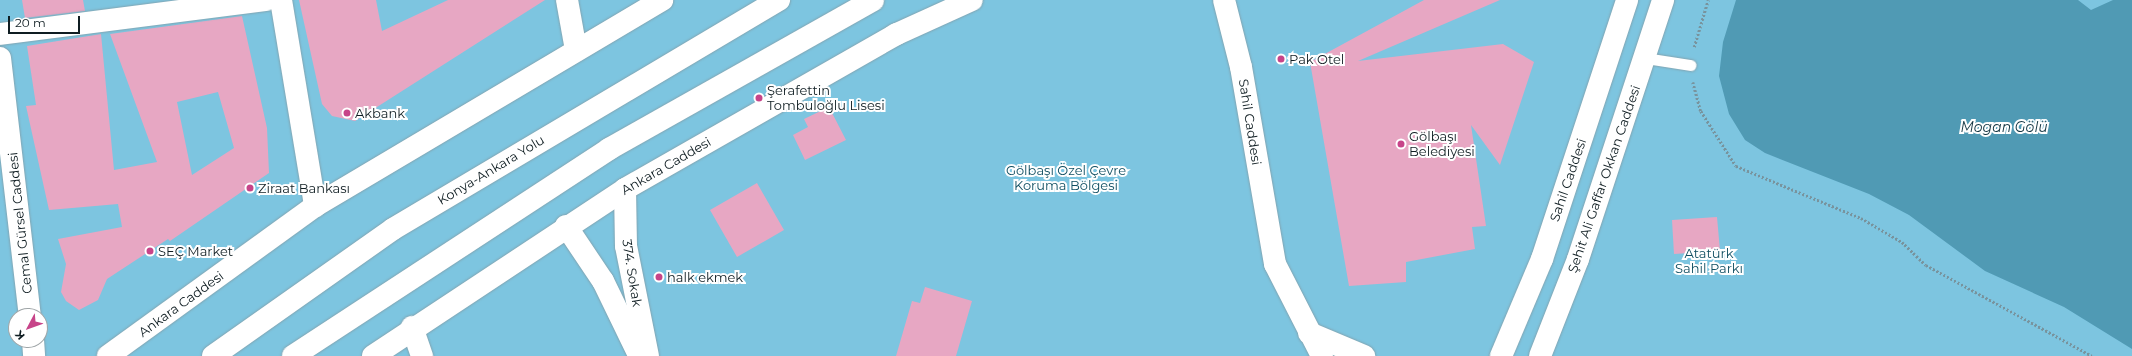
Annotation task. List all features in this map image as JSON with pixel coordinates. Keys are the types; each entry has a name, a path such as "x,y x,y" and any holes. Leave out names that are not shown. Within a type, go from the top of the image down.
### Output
{"main road":[{"path":"0,34 266,0"},
{"path":"281,0 315,206"},
{"path":"567,0 576,50"},
{"name":"Ankara Caddesi","path":"108,356 124,348 315,206 662,0"},
{"name":"Konya-Ankara Yolu","path":"213,356 393,229 779,0"},
{"path":"292,356 609,149 873,0"},
{"name":"Ankara Caddesi","path":"373,356 412,328 566,226 625,189 897,34 972,0"},
{"name":"Sahil Caddesi","path":"1224,0 1241,67 1270,247 1285,290 1322,356"},
{"name":"Sahil Caddesi","path":"1501,356 1542,259 1627,0"},
{"name":"Şehit Ali Gaffar Okkan Caddesi","path":"1540,356 1578,259 1663,0"},
{"name":"Cemal Gürsel Caddesi","path":"0,58 3,99 29,308"},
{"name":"374. Sokak","path":"625,189 626,246 648,356"},
{"path":"566,226 603,281 640,356"},
{"path":"412,328 422,356"},
{"path":"1309,333 1330,356"},
{"path":"1309,333 1342,356"},
{"path":"1309,333 1364,356"}],"lane":[{"path":"1645,58 1690,65"}],"path":[{"path":"1708,0 1690,65 1701,111 1736,166 1861,218 1902,242 1926,265 2092,356"}],"green space":[{"name":"Gölbaşı Özel Çevre Koruma Bölgesi","path":"0,0 2132,0 2132,356 0,356"}],"water":[{"name":"Mogan Gölü","path":"1736,0 2078,0 2091,10 2113,0 2132,0 2132,349 2064,307 1985,271 1909,215 1869,194 1765,153 1745,140 1729,114 1719,76 1723,42"}],"building":[{"path":"22,0 83,0 85,11 25,18"},
{"path":"299,0 376,0 382,31 448,0 545,0 355,121 332,116 322,104"},
{"name":"Gölbaşı Belediyesi","path":"1424,0 1500,0 1358,61 1503,44 1534,62 1500,165 1471,125 1486,226 1472,227 1475,249 1406,262 1406,282 1349,286 1310,62"},
{"path":"242,16 267,128 269,173 170,241 168,239 107,279 98,300 79,310 66,301 61,292 66,264 58,239 122,227 118,204 49,210 26,106 36,105 27,46 101,34 114,170 157,162 110,34","holes":["218,92 234,148 192,175 177,102"]},
{"path":"829,107 846,140 805,160 793,135 808,127 804,119"},
{"path":"757,183 784,230 737,257 710,210"},
{"path":"1717,217 1720,251 1674,254 1672,220"},
{"path":"925,287 972,301 956,356 896,356 912,301 920,303"}],"place":[{"name":"Pak Otel","path":"1281,59"},
{"name":"Şerafettin Tombuloğlu Lisesi","path":"759,98"},
{"name":"Akbank","path":"347,113"},
{"name":"Gölbaşı Belediyesi","path":"1401,144"},
{"name":"Ziraat Bankası","path":"250,188"},
{"name":"SEÇ Market","path":"150,251"},
{"name":"halk ekmek","path":"659,277"}],"park label":[{"name":"Atatürk Sahil Parkı","path":"1709,262"}]}
